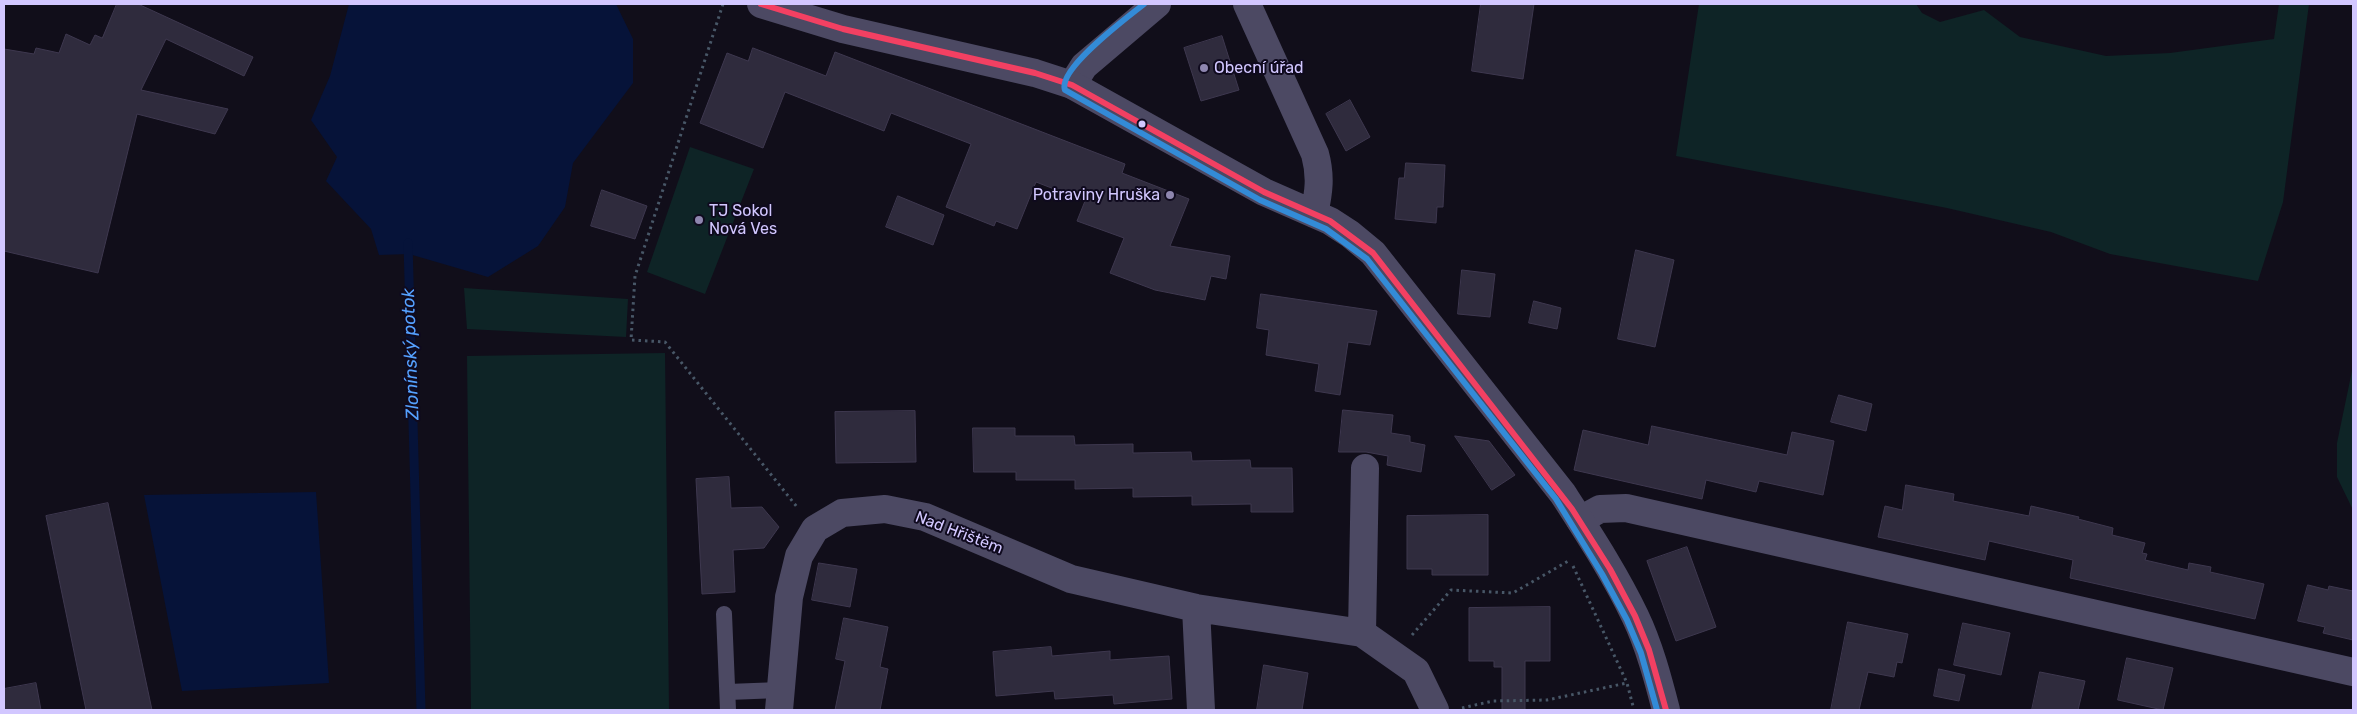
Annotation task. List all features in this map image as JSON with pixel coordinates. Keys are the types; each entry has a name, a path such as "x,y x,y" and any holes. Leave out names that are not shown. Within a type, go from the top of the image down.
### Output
{"street":[{"path":"761,4 843,29 1035,73 1072,85 1264,192 1314,214 1350,234 1373,253 1563,494 1580,520 1635,617 1660,685 1666,710"},
{"path":"1072,85 1084,66 1157,4"},
{"path":"1247,4 1315,154 1320,171 1320,189 1314,214"},
{"path":"1362,633 1365,468"},
{"path":"1580,520 1600,509 1626,508 2353,672"},
{"name":"Nad Hřištěm","path":"779,700 789,597 799,556 815,529 842,513 885,509 925,517 1071,579 1196,608 1362,633 1416,671 1434,710"},
{"path":"1196,608 1201,710"}],"lane":[{"path":"724,614 728,710"},
{"path":"728,692 779,700"}],"path":[{"path":"723,4 635,276 632,340 665,342 815,529"},
{"path":"1567,551 1627,683 1635,710"},
{"path":"1393,656 1451,590 1513,593 1570,560"},
{"path":"1454,710 1493,701 1547,700 1627,683"}],"green space":[{"path":"1699,4 1916,4 1922,13 1940,22 1984,10 2020,37 2106,56 2170,53 2274,39 2279,4 2309,4 2283,202 2258,281 2110,254 2051,232 1947,208 1676,156"},
{"name":"TJ Sokol Nová Ves","path":"690,147 754,169 705,294 647,272"},
{"path":"464,288 628,299 626,337 467,329"},
{"path":"665,353 669,710 471,710 467,356"},
{"path":"2353,366 2353,510 2337,477 2337,443"}],"water":[{"path":"349,4 616,4 633,39 633,83 573,163 565,207 538,246 488,277 409,254 379,255 371,229 326,181 337,157 311,120 330,76"},
{"path":"316,492 329,683 182,691 144,495"}],"building":[{"path":"117,4 138,4 253,57 244,76 166,39 141,90 228,109 215,134 137,114 98,273 4,251 4,49 34,54 36,48 59,53 66,34 90,45 95,35 102,38"},
{"path":"1481,4 1534,4 1523,79 1472,71"},
{"path":"1222,36 1239,90 1201,101 1184,48"},
{"path":"753,48 826,76 835,52 1125,164 1122,173 1189,199 1170,246 1230,256 1226,279 1211,276 1205,300 1155,290 1110,273 1124,238 1077,221 1085,201 1036,182 1017,229 996,221 994,226 946,207 971,144 891,113 884,131 785,92 763,148 700,123 727,53 748,61"},
{"path":"1350,100 1370,137 1346,151 1326,114"},
{"path":"1406,163 1445,165 1443,207 1437,207 1436,223 1395,219 1399,178 1404,178"},
{"path":"602,190 647,206 635,239 591,226"},
{"path":"898,196 944,215 933,245 886,227"},
{"path":"1636,250 1674,260 1655,347 1618,339"},
{"path":"1462,270 1495,274 1490,317 1458,314"},
{"path":"1261,294 1377,311 1370,345 1348,342 1340,395 1315,391 1319,364 1266,355 1269,330 1257,328"},
{"path":"1534,301 1561,308 1557,329 1529,323"},
{"path":"1839,395 1872,404 1866,431 1831,422"},
{"path":"1343,410 1393,415 1391,433 1410,436 1410,442 1425,445 1421,472 1387,465 1388,456 1366,452 1339,452"},
{"path":"915,411 916,462 836,463 835,412"},
{"path":"1652,426 1787,455 1792,432 1834,441 1823,495 1759,481 1756,492 1706,480 1702,499 1574,470 1583,430 1648,445"},
{"path":"973,428 1015,428 1015,436 1074,436 1075,445 1133,444 1133,453 1191,452 1192,461 1250,460 1251,468 1292,468 1293,512 1251,512 1251,504 1192,505 1192,496 1133,497 1133,488 1075,489 1075,480 1016,480 1016,472 974,472"},
{"path":"1455,436 1489,441 1515,475 1492,490"},
{"path":"729,477 731,508 762,507 779,527 764,548 733,550 735,592 702,594 696,479"},
{"path":"1906,485 1954,494 1953,501 2029,516 2031,506 2079,517 2078,519 2113,528 2112,535 2145,543 2142,553 2147,554 2145,560 2188,570 2189,563 2211,567 2210,572 2264,584 2255,619 2070,578 2073,560 1989,541 1985,560 1878,537 1885,506 1902,510"},
{"path":"108,503 152,710 86,710 46,516"},
{"path":"1488,515 1488,575 1432,575 1432,569 1407,569 1407,516"},
{"path":"1687,547 1716,627 1676,641 1647,561"},
{"path":"819,563 857,569 850,607 812,600"},
{"path":"2308,585 2328,590 2329,586 2353,591 2353,640 2323,633 2325,627 2298,621"},
{"path":"1550,607 1550,661 1525,661 1525,710 1502,710 1502,667 1494,667 1494,661 1469,661 1469,608"},
{"path":"844,618 888,627 880,667 888,669 880,710 835,710 845,661 836,659"},
{"path":"1848,622 1908,634 1902,663 1897,662 1894,677 1868,672 1859,710 1831,710"},
{"path":"1963,623 2010,633 2001,675 1954,665"},
{"path":"1051,647 1052,656 1110,651 1110,660 1169,656 1172,699 1114,704 1113,695 1055,699 1054,691 996,696 993,652"},
{"path":"2127,658 2173,668 2163,710 2118,700"},
{"path":"1264,665 1308,673 1302,710 1257,710"},
{"path":"1939,669 1965,675 1959,701 1934,696"},
{"path":"2040,672 2085,681 2078,710 2032,710"},
{"path":"36,683 41,710 4,710 4,689"}],"waterway":[{"name":"Zlonínský potok","path":"408,243 421,710"}],"transit line":[{"path":"761,4 843,29 1035,73 1072,85 1264,192 1330,221 1373,253 1572,509 1610,569 1635,616 1649,650 1666,710"},
{"path":"1144,4 1110,31 1082,57 1065,81 1065,90 1260,200 1326,229 1367,259 1556,499 1602,574 1627,620 1641,653 1657,710"}],"place":[{"name":"Obecní úřad","path":"1204,68"},
{"name":"Potraviny Hruška","path":"1170,195"},
{"name":"TJ Sokol Nová Ves","path":"699,220"}]}
